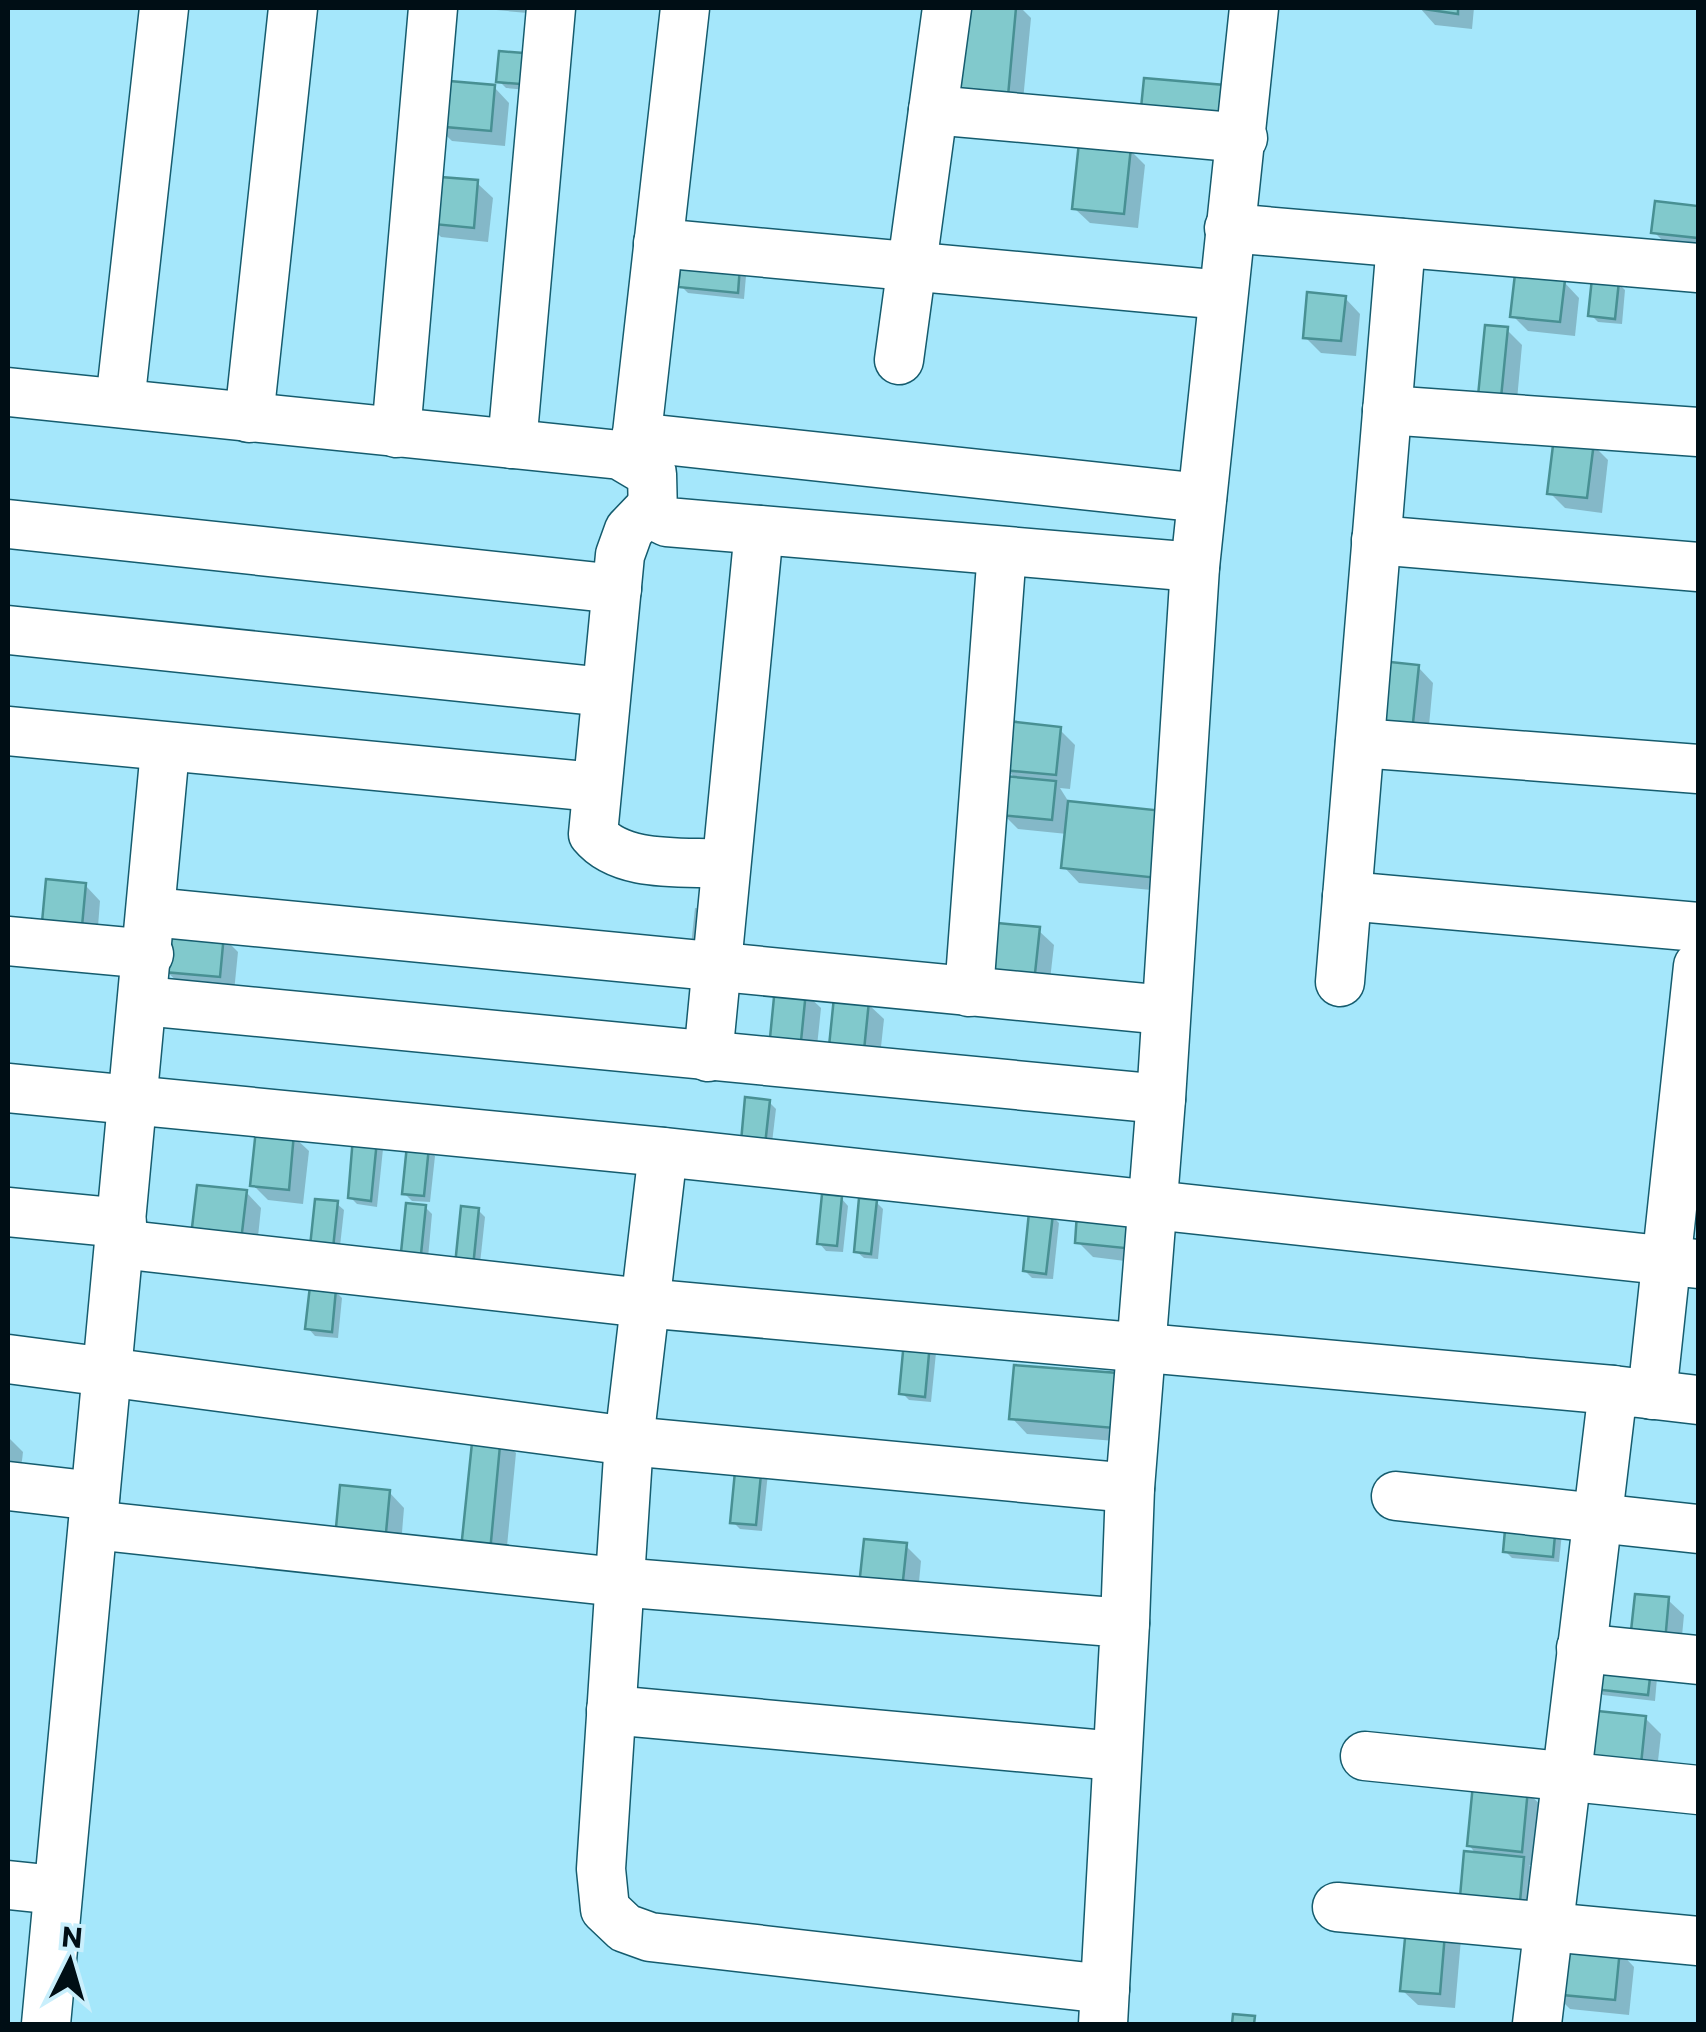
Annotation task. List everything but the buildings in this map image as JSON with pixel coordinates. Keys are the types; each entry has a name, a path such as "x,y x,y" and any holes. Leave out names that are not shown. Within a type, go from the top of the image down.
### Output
{"street":[{"path":"120,403 164,8"},
{"path":"249,418 293,8"},
{"path":"396,433 433,8"},
{"path":"512,444 551,8"},
{"path":"685,8 635,448 652,474 651,507 656,519 1195,567"},
{"path":"899,360 947,8"},
{"path":"663,1152 629,1441 618,1582 601,1894 605,1910 625,1928 650,1937 1104,2007 1130,1488 1161,1099 1195,567 1254,8"},
{"path":"933,110 1242,138"},
{"path":"1230,228 1698,268"},
{"path":"658,243 1222,295"},
{"path":"1340,982 1401,243"},
{"path":"8,392 512,444 635,448 1202,498"},
{"path":"1387,410 1698,432"},
{"path":"651,507 624,542 605,692 593,834 605,848 624,856 726,864"},
{"path":"8,524 616,589"},
{"path":"708,1056 759,530"},
{"path":"1376,540 1698,567"},
{"path":"969,992 1002,551"},
{"path":"8,630 605,692"},
{"path":"8,731 165,750 595,787"},
{"path":"1360,742 1698,769"},
{"path":"46,2024 165,750"},
{"path":"1347,896 1698,927"},
{"path":"8,941 150,933 717,968 1165,1010"},
{"path":"1537,2024 1597,1518 1632,1392 1682,1262 1698,966"},
{"path":"144,1001 1161,1099"},
{"path":"8,1088 663,1152 1682,1262"},
{"path":"8,1212 121,1234 644,1302 1698,1400"},
{"path":"8,1358 108,1368 629,1441 1130,1488"},
{"path":"8,1486 94,1511 618,1582 1125,1623"},
{"path":"1396,1496 1698,1529"},
{"path":"1581,1648 1698,1660"},
{"path":"610,1710 1116,1756"},
{"path":"1365,1756 1698,1790"},
{"path":"8,1885 56,1890"},
{"path":"1337,1907 1549,1930 1698,1941"}]}
